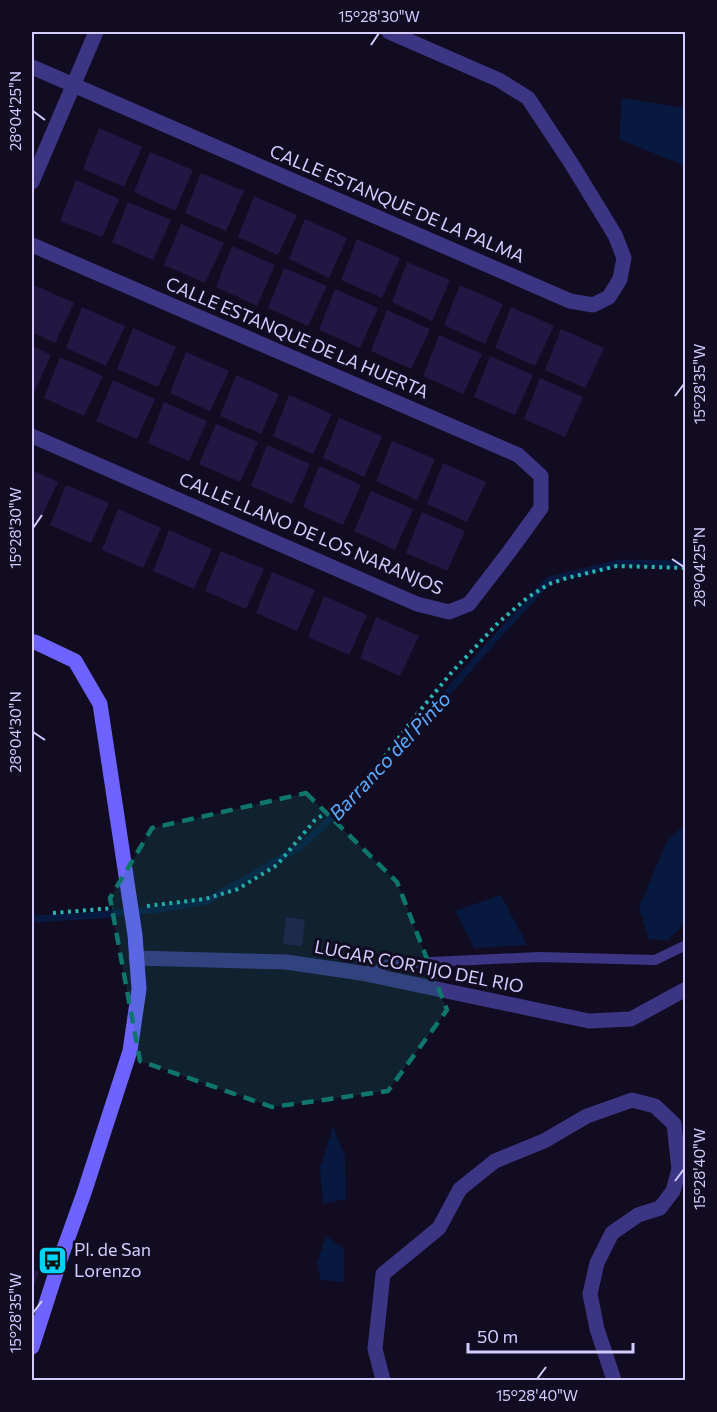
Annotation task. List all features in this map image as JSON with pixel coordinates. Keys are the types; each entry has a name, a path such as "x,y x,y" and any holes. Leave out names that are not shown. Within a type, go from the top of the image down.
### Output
{"street":[{"path":"32,182 96,32"},
{"name":"CALLE ESTANQUE DE LA PALMA","path":"32,67 570,301 593,304 609,297 620,279 624,258 615,235 528,98 500,80 389,32"},
{"name":"CALLE ESTANQUE DE LA HUERTA","path":"32,245 518,455 541,476"},
{"name":"CALLE LLANO DE LOS NARANJOS","path":"32,436 417,604 449,612 469,603 541,508 541,476"},
{"path":"32,642 75,661 100,704 135,935 139,989 129,1051 84,1193 34,1330 32,1347"},
{"name":"LUGAR CORTIJO DEL RIO","path":"136,958 286,962 361,973 589,1022 631,1019 686,989"},
{"path":"382,1380 375,1349 383,1274 439,1228 460,1189 495,1161 544,1141 587,1116 632,1100 655,1107 674,1124 679,1169 673,1191 660,1208 638,1215 612,1233 597,1263 590,1294 597,1329 614,1380"}],"lane":[{"path":"361,973 390,964 528,957 655,960 686,945"}],"path":[{"path":"143,906 205,899 238,889 277,865 315,820 366,782 452,672 498,623 527,598 549,584 617,566 686,568"},
{"path":"53,913 120,908"}],"highlighted area":[{"path":"306,793 397,882 447,1010 388,1091 272,1107 140,1061 110,898 152,828"}],"water":[{"path":"622,98 685,108 685,166 619,139"},
{"path":"685,825 685,923 668,940 649,939 639,907 668,839"},
{"path":"501,895 527,945 474,948 455,911"},
{"path":"333,1126 345,1157 346,1199 323,1204 320,1168"},
{"path":"326,1236 344,1249 344,1282 321,1280 317,1263"}],"building":[{"path":"99,128 142,147 124,187 83,169"},
{"path":"150,152 193,170 175,211 134,192"},
{"path":"201,173 244,191 226,231 185,213"},
{"path":"76,180 119,199 102,237 60,221"},
{"path":"254,196 297,215 278,255 238,237"},
{"path":"128,202 171,220 153,260 112,242"},
{"path":"305,219 347,238 329,278 289,259"},
{"path":"181,224 224,243 205,283 164,265"},
{"path":"357,239 400,258 382,298 341,280"},
{"path":"232,246 275,265 257,306 216,287"},
{"path":"407,262 450,280 432,321 392,302"},
{"path":"284,268 327,286 308,326 268,308"},
{"path":"32,284 74,303 55,343 32,332"},
{"path":"460,285 503,304 485,344 444,325"},
{"path":"335,289 378,308 360,348 319,330"},
{"path":"82,307 125,326 106,366 66,348"},
{"path":"511,307 554,326 535,366 495,348"},
{"path":"387,310 430,329 411,369 371,351"},
{"path":"133,328 176,347 158,387 117,369"},
{"path":"561,329 604,348 585,388 545,370"},
{"path":"439,335 482,354 463,394 423,376"},
{"path":"32,346 51,355 34,393 32,392"},
{"path":"186,352 229,371 210,411 170,393"},
{"path":"490,356 533,375 515,415 474,397"},
{"path":"60,357 103,376 84,416 44,398"},
{"path":"236,375 279,394 261,434 220,416"},
{"path":"540,378 583,397 565,437 524,419"},
{"path":"113,380 155,399 137,439 96,421"},
{"path":"289,395 332,414 313,454 273,436"},
{"path":"164,402 207,421 189,461 148,443"},
{"path":"339,418 382,436 364,477 323,458"},
{"path":"216,424 258,442 240,482 199,464"},
{"path":"392,441 435,459 417,500 376,481"},
{"path":"267,445 310,464 292,504 251,486"},
{"path":"443,463 486,482 467,522 427,504"},
{"path":"319,466 361,485 343,525 303,507"},
{"path":"32,470 58,482 39,522 32,519"},
{"path":"66,485 109,503 91,543 50,525"},
{"path":"371,491 413,509 395,550 354,531"},
{"path":"118,509 161,528 143,568 102,550"},
{"path":"422,512 465,531 447,571 406,553"},
{"path":"169,530 212,549 194,589 153,571"},
{"path":"221,551 264,569 246,609 205,591"},
{"path":"272,572 315,590 297,631 256,613"},
{"path":"324,596 367,615 349,655 308,637"},
{"path":"376,617 419,636 400,676 360,658"},
{"path":"286,917 305,920 302,946 283,944"},
{"path":"32,1269 39,1272 32,1290"}],"waterway":[{"name":"Barranco del Pinto","path":"32,919 159,909 207,901 300,847 370,782 481,654 549,580 620,563 686,564"}],"place":[{"name":"Pl. de San Lorenzo","path":"53,1260"}]}
